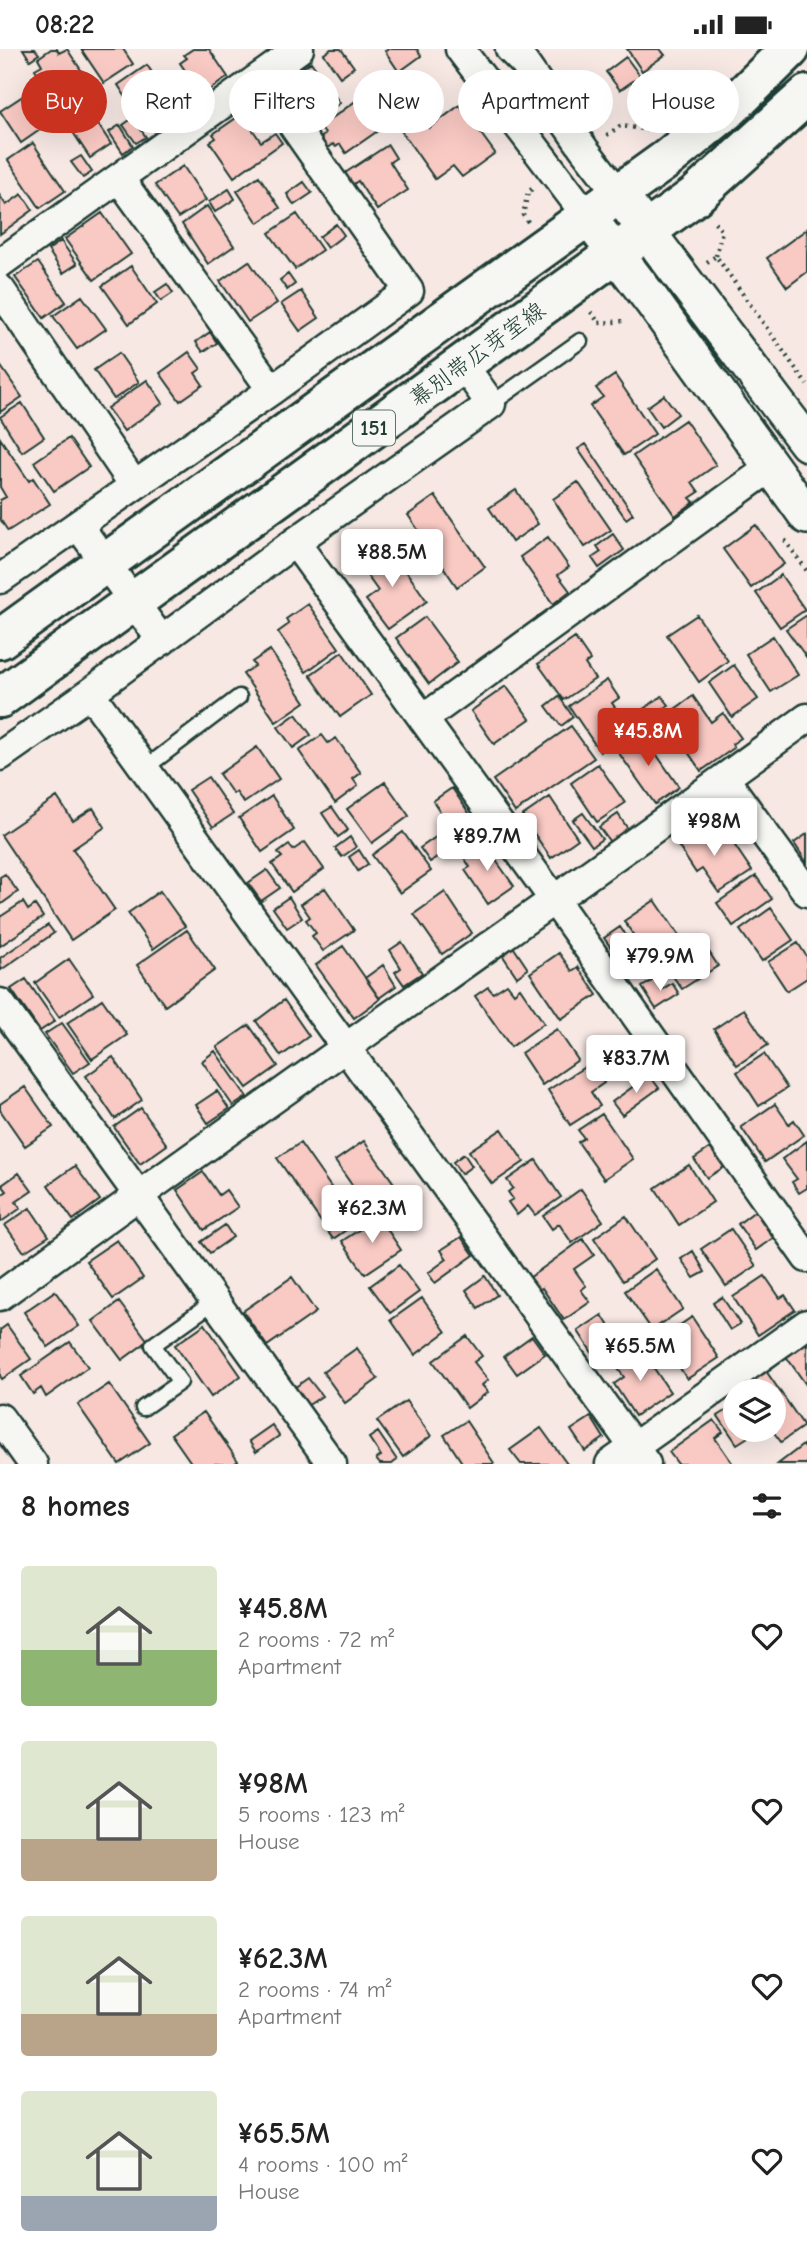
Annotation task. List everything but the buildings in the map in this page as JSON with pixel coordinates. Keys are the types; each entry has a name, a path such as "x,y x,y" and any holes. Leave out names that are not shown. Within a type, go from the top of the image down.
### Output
{"main road":[{"name":"幕別帯広芽室線","path":"0,639 667,159 732,106 790,49"},
{"name":"幕別帯広芽室線","path":"0,698 695,196 807,95"}],"street":[{"path":"271,70 299,49"},
{"path":"460,49 616,254 807,516"},
{"path":"510,49 524,63 584,149 807,443"},
{"path":"0,264 229,100"},
{"path":"298,133 433,327"},
{"path":"119,179 272,390"},
{"path":"0,289 134,485"},
{"path":"0,579 409,291"},
{"path":"0,757 295,542 491,404 463,365"},
{"path":"423,719 771,467"},
{"path":"78,524 162,641"},
{"path":"295,542 555,901 807,1258"},
{"path":"90,693 640,1455"},
{"path":"0,1296 138,1194 555,901 807,718"},
{"path":"724,778 807,892"},
{"path":"0,1003 332,1464"},
{"path":"610,1464 640,1455 807,1324"},
{"path":"0,1419 33,1464"}],"lane":[{"path":"491,404 580,341"},
{"path":"145,768 239,697"},
{"path":"143,1409 180,1382 153,1345 215,1301"}]}
